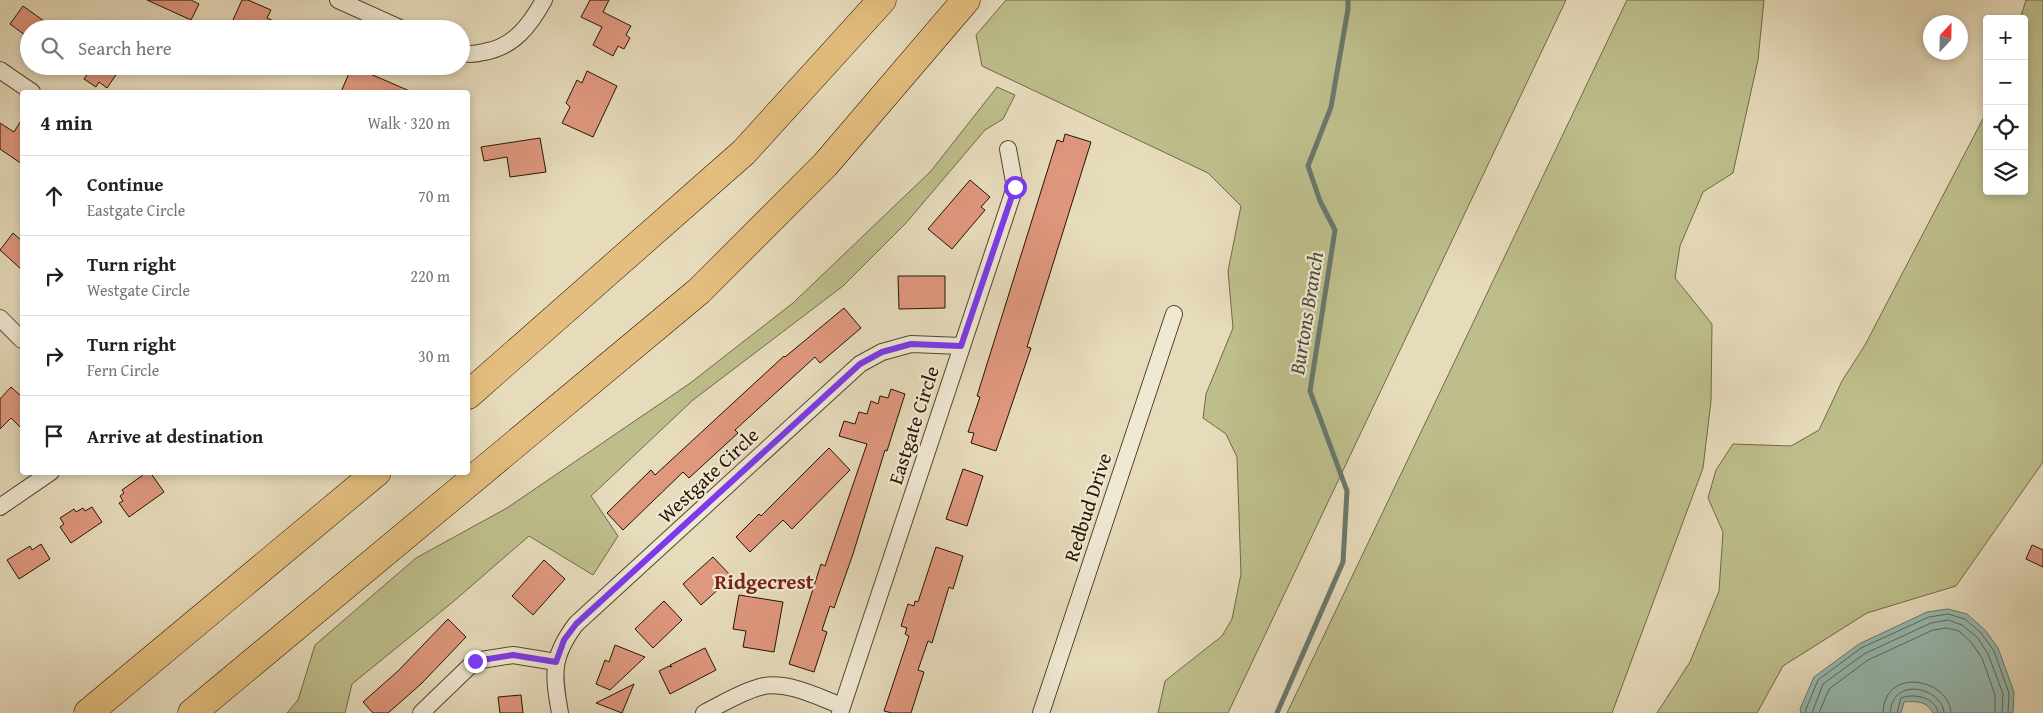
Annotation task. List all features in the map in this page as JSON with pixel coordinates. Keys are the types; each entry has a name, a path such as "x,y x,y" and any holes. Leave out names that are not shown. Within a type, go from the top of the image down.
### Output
{"highway":[{"path":"470,393 744,152 882,0"},
{"path":"192,713 699,291 825,165 966,0"},
{"path":"88,713 373,475"}],"street":[{"path":"338,0 382,20"},
{"path":"470,55 493,51 511,43 532,22 544,0"},
{"path":"0,70 29,90"},
{"name":"Eastgate Circle","path":"841,710 1015,187 1008,149"},
{"name":"Redbud Drive","path":"1041,713 1174,314"},
{"path":"0,318 20,338"},
{"name":"Westgate Circle","path":"560,713 554,681 556,662 564,640 576,624 860,364 882,352 911,344 961,346"},
{"path":"0,507 46,475"},
{"path":"421,713 475,661 513,655 556,662"},
{"path":"704,713 761,686 780,686 804,692 841,710"}],"green space":[{"path":"1006,0 1566,0 1228,713 1158,713 1165,681 1222,636 1232,619 1241,574 1237,457 1226,434 1203,418 1206,394 1233,328 1228,271 1241,206 1208,173 982,66 976,35"},
{"path":"1627,0 1764,0 1758,60 1733,173 1703,192 1680,246 1675,278 1712,324 1711,401 1703,468 1612,713 1287,713"},
{"path":"2026,0 2043,0 2043,462 1956,586 1867,613 1783,666 1757,713 1657,713 1690,662 1719,591 1723,532 1708,498 1716,470 1733,444 1791,446 1819,430 1842,381 1865,345 1983,119 1983,195 2028,195 2028,15 2021,15"},
{"path":"997,87 1015,95 1003,119 985,130 906,223 843,286 693,400 591,496 618,536 593,575 529,536 454,601 352,684 345,713 287,713 298,700 315,645 416,558 507,508 689,384 793,303 931,171"}],"water":[{"path":"1948,609 1967,614 1985,630 1998,648 2014,692 2013,713 1933,713 1924,704 1904,702 1901,713 1801,713 1800,709 1814,677 1859,644 1927,612"}],"building":[{"path":"147,0 191,0 199,4 191,20"},
{"path":"242,0 248,0 271,10 267,18 272,20 233,20"},
{"path":"590,0 609,0 603,12 631,26 626,35 630,38 624,49 618,46 613,56 593,45 602,27 581,17"},
{"path":"23,6 42,20 20,20 20,31 10,24"},
{"path":"587,71 617,86 593,137 562,123 570,107 566,103 577,80 582,83"},
{"path":"87,75 116,75 107,88 99,82 96,87 84,79"},
{"path":"348,75 373,75 407,90 342,90"},
{"path":"20,122 20,163 0,149 0,123 14,132"},
{"path":"1065,134 1091,142 1027,347 1031,348 996,451 971,443 974,433 968,432 980,397 977,396 1057,140 1063,142"},
{"path":"540,138 546,172 510,177 507,157 484,161 481,147"},
{"path":"970,180 990,197 981,207 985,210 952,249 928,229"},
{"path":"13,233 20,239 20,268 0,250"},
{"path":"898,276 945,276 945,308 899,309"},
{"path":"844,308 861,328 820,363 815,357 735,430 738,433 689,478 683,472 623,530 607,513 651,470 655,475 784,356"},
{"path":"11,387 20,395 20,427 11,418 0,429 0,399"},
{"path":"891,389 905,394 887,451 885,450 853,554 834,608 830,606 822,630 827,632 814,672 789,664 821,564 825,566 867,444 839,436 844,421 855,424 859,412 867,414 871,401 878,404 880,396 888,398"},
{"path":"829,448 850,470 792,529 783,520 750,552 736,537 759,514 761,516"},
{"path":"963,469 983,476 967,526 946,519"},
{"path":"143,475 152,475 164,492 129,517 119,503 123,501 120,496 124,493 122,490"},
{"path":"92,507 102,522 71,543 60,527 64,524 60,518 74,509 76,512 83,508 85,511"},
{"path":"41,544 50,559 19,579 7,560 30,546 32,550"},
{"path":"2032,545 2043,550 2043,567 2026,559"},
{"path":"936,547 963,556 953,589 949,587 932,643 928,641 918,670 924,672 911,713 884,711 909,636 905,634 907,628 901,626 908,604 914,606 915,601 918,602"},
{"path":"713,557 732,577 701,605 683,584"},
{"path":"544,560 565,579 533,615 512,596"},
{"path":"739,595 783,602 774,652 743,647 746,631 733,629"},
{"path":"664,601 682,620 653,648 635,629"},
{"path":"448,619 466,637 421,684 388,713 373,713 363,702 398,671"},
{"path":"615,645 645,657 610,690 596,684 605,660 609,662"},
{"path":"705,648 716,670 670,694 659,671 669,666 672,667 670,665"},
{"path":"634,684 622,713 596,703"},
{"path":"521,695 523,713 500,713 498,697"}],"waterway":[{"name":"Burtons Branch","path":"1277,713 1343,562 1347,491 1310,391 1335,230 1320,201 1308,166 1331,107 1348,0"}],"district":[{"name":"Ridgecrest","path":"764,581"}],"route":[{"path":"475,661 513,655 556,662 564,640 576,624 860,364 882,352 911,344 961,346 1015,187"}]}
